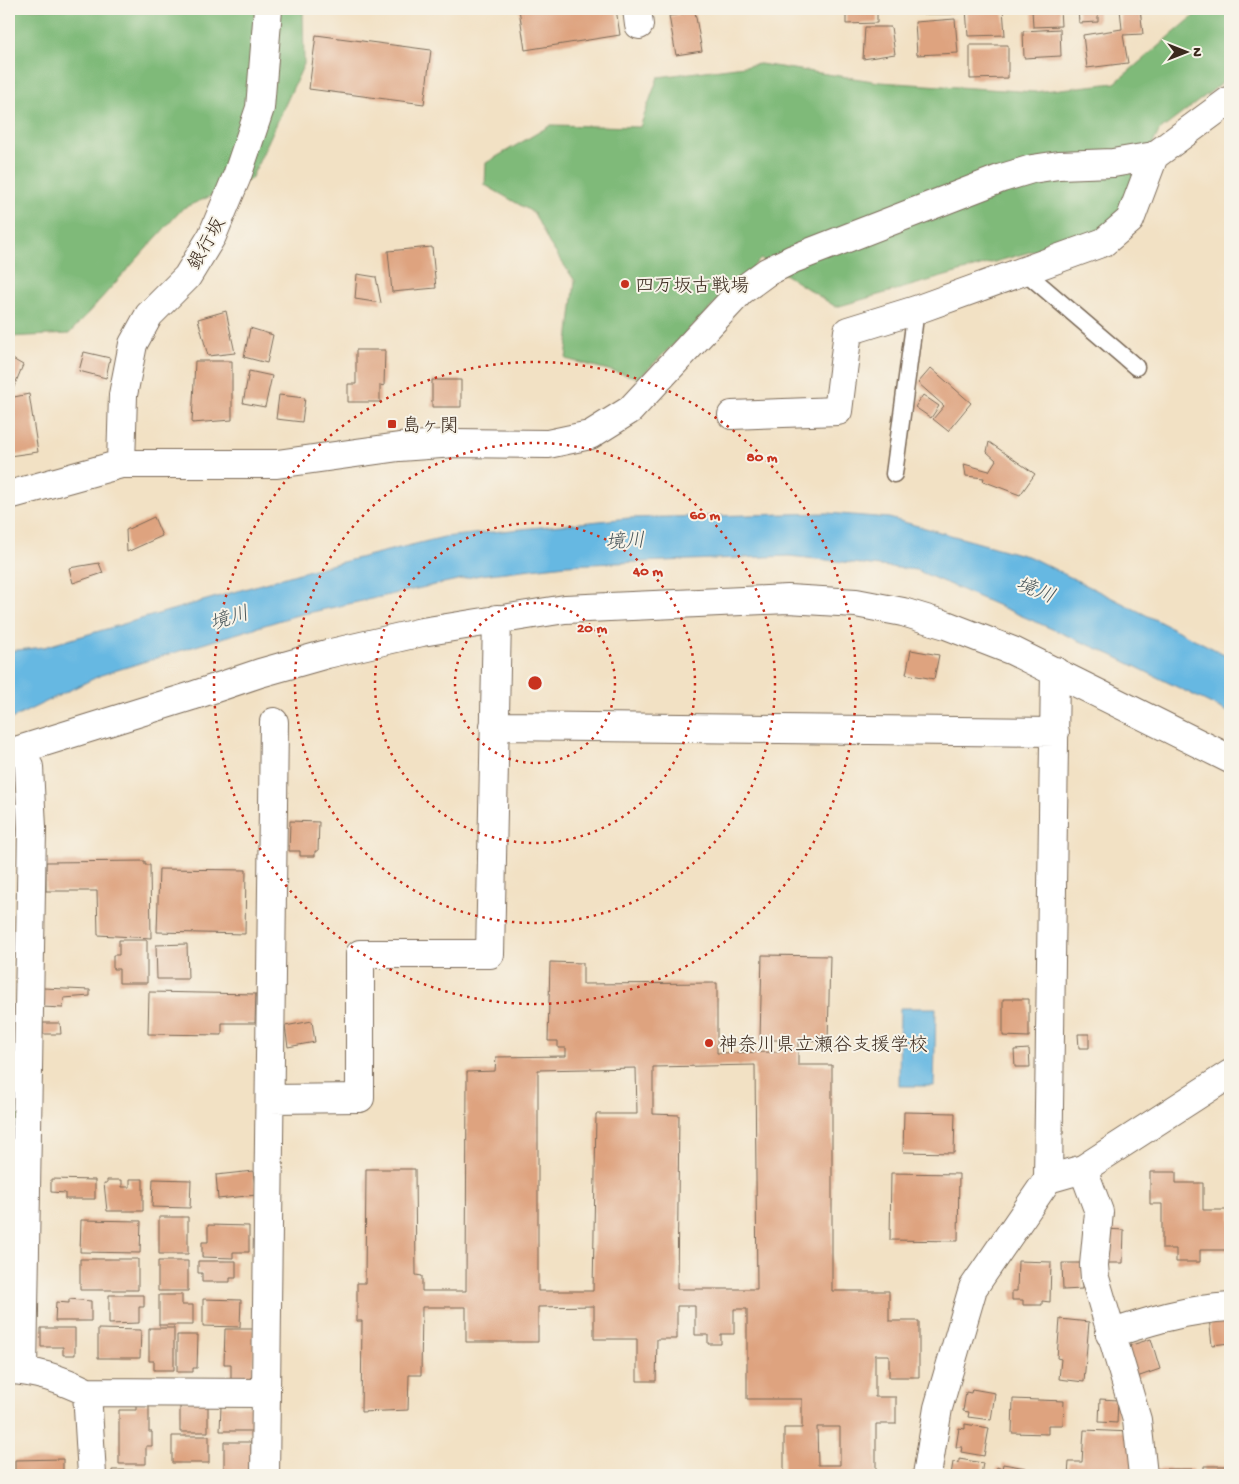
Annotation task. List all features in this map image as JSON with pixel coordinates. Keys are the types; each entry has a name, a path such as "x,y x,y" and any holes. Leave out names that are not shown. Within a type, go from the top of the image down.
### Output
{"street":[{"name":"銀行坂","path":"121,464 123,395 133,344 149,315 187,277 212,236 237,176 260,108 268,9"},
{"path":"9,495 121,464 277,464 399,447 455,443 548,444 590,435 611,424 630,410 742,291 767,272 793,259 1002,178 1032,169 1059,165 1113,163 1154,156 1230,100"},
{"path":"732,415 838,411 848,331 916,310 1104,242 1130,220 1154,156"},
{"path":"266,1393 87,1392 66,1382 16,1370 32,828 15,764 192,696 327,654 496,619 564,609 788,599 856,603 903,612 946,625 1013,651 1230,759"},
{"path":"270,1099 360,1098 360,954 490,954 496,619"},
{"path":"927,1475 938,1408 973,1288 1048,1179 1055,671"},
{"path":"265,1475 274,722"},
{"path":"494,726 1055,732"},
{"path":"1048,1179 1082,1168 1230,1074"},
{"path":"1082,1168 1098,1212 1094,1271 1110,1334 1137,1420 1143,1475"},
{"path":"1110,1334 1163,1316 1203,1308 1230,1307"},
{"path":"87,1392 92,1475"}],"lane":[{"path":"1024,271 1136,367"},
{"path":"894,474 916,310"}],"green space":[{"path":"9,9 303,10 304,64 251,179 183,208 69,334 9,337"},
{"path":"1202,9 1230,9 1230,77 1159,131 1126,200 1104,231 836,307 761,259 639,378 566,359 575,281 549,243 534,213 485,185 486,163 551,125 640,127 658,77 760,64 880,82 1034,92 1115,83"},
{"path":"9,1103 22,1109 16,1351 9,1352"}],"water":[{"name":"境川","path":"827,513 889,518 1030,557 1230,657 1230,713 1112,655 916,570 789,556 566,565 480,575 294,616 101,675 9,720 9,651 44,647 310,570 444,537 629,518"},
{"path":"900,1008 936,1008 934,1086 899,1086"}],"building":[{"path":"519,9 616,9 620,35 525,50"},
{"path":"846,9 877,9 877,23 846,24"},
{"path":"922,9 952,9 952,14 922,14"},
{"path":"966,9 1003,9 1005,35 968,36"},
{"path":"1032,9 1060,9 1061,26 1033,27"},
{"path":"1078,9 1098,9 1098,22 1079,23"},
{"path":"1120,9 1140,9 1143,34 1123,35 1128,63 1087,68 1083,35 1122,29"},
{"path":"695,12 702,51 676,55 669,16"},
{"path":"955,19 958,53 917,55 915,22"},
{"path":"865,27 891,27 895,54 863,59"},
{"path":"1060,29 1061,56 1024,58 1023,31"},
{"path":"316,35 431,50 424,104 309,89"},
{"path":"970,45 1008,45 1008,78 970,79"},
{"path":"432,247 436,288 392,292 388,251"},
{"path":"357,274 376,277 381,303 355,299"},
{"path":"226,311 235,353 208,356 198,319"},
{"path":"250,328 273,335 267,363 244,357"},
{"path":"356,350 385,350 384,386 380,385 380,402 348,402 348,384 356,384"},
{"path":"84,352 110,358 106,378 79,371"},
{"path":"9,357 23,365 11,394 9,394"},
{"path":"195,361 232,361 232,420 192,423"},
{"path":"931,368 971,403 948,431 933,419 944,406 918,383"},
{"path":"249,371 272,376 265,407 243,403"},
{"path":"432,380 461,380 461,407 432,407"},
{"path":"29,394 38,452 9,456 9,398"},
{"path":"279,395 305,398 302,422 276,419"},
{"path":"923,395 939,406 931,418 915,407"},
{"path":"989,442 1035,474 1020,495 983,481 984,478 966,476 964,464 989,471 996,460 987,452"},
{"path":"154,517 162,536 127,552 126,530"},
{"path":"99,563 103,573 73,583 69,568"},
{"path":"911,650 939,655 934,679 906,674"},
{"path":"290,821 319,822 318,851 315,851 315,856 300,856 300,851 289,851"},
{"path":"145,861 145,865 150,865 151,938 98,935 97,891 46,891 46,862"},
{"path":"159,869 246,870 245,934 157,932"},
{"path":"119,940 147,940 147,983 119,983 119,969 113,969 113,955 119,955"},
{"path":"187,944 188,979 157,979 156,945"},
{"path":"762,955 830,956 828,1041 798,1040 798,1065 832,1065 832,1291 889,1291 889,1321 919,1321 919,1377 889,1377 889,1355 875,1355 875,1397 896,1397 896,1424 876,1424 876,1475 784,1475 784,1428 802,1428 802,1399 747,1399 747,1309 734,1309 734,1334 721,1334 721,1344 708,1344 708,1335 695,1335 695,1306 677,1306 677,1339 657,1339 656,1381 637,1381 637,1339 594,1339 594,1306 538,1307 538,1342 466,1342 466,1307 422,1307 421,1375 409,1375 408,1410 361,1412 362,1321 357,1321 357,1283 365,1283 366,1169 415,1169 416,1275 422,1276 422,1291 466,1291 467,1072 495,1071 496,1057 566,1056 566,1048 558,1048 558,1041 548,1041 550,962 583,963 583,984 717,983 717,1053 779,1052 780,1040 760,1040","holes":["755,1065 757,1289 677,1289 679,1115 653,1114 653,1067","636,1068 637,1114 596,1114 593,1291 538,1291 538,1070","817,1427 840,1427 840,1465 818,1465"]},
{"path":"43,988 90,990 90,996 64,998 63,1008 42,1007"},
{"path":"149,992 256,994 255,1023 222,1023 222,1035 148,1034"},
{"path":"1003,999 1029,999 1029,1037 1003,1036"},
{"path":"312,1021 315,1042 288,1047 285,1026"},
{"path":"43,1023 60,1023 61,1034 43,1034"},
{"path":"1078,1034 1089,1034 1089,1048 1079,1048"},
{"path":"1029,1049 1030,1067 1015,1067 1014,1050"},
{"path":"904,1112 955,1113 954,1153 903,1152"},
{"path":"253,1171 256,1195 218,1199 216,1175"},
{"path":"1150,1172 1176,1172 1176,1183 1203,1183 1203,1210 1230,1210 1230,1250 1200,1250 1200,1262 1176,1262 1176,1249 1162,1249 1162,1204 1150,1204"},
{"path":"891,1173 959,1174 958,1241 890,1240"},
{"path":"51,1179 95,1180 95,1199 65,1199 65,1193 51,1192"},
{"path":"130,1179 143,1179 143,1211 107,1211 104,1183 107,1183 107,1180 122,1180 122,1187 130,1187"},
{"path":"153,1179 191,1180 190,1208 152,1207"},
{"path":"159,1217 188,1217 188,1254 159,1254"},
{"path":"81,1220 141,1221 140,1253 80,1252"},
{"path":"208,1225 249,1226 249,1252 233,1252 233,1258 202,1257 202,1242 208,1242"},
{"path":"1105,1229 1124,1230 1123,1263 1104,1263"},
{"path":"80,1259 138,1259 138,1290 80,1290"},
{"path":"158,1261 188,1261 188,1291 158,1291"},
{"path":"198,1261 236,1261 236,1278 230,1278 230,1282 202,1282 202,1273 198,1273"},
{"path":"1018,1261 1051,1262 1050,1302 1042,1301 1042,1305 1023,1305 1023,1300 1012,1300 1012,1291 1017,1291"},
{"path":"1062,1263 1081,1263 1082,1289 1063,1290"},
{"path":"109,1295 144,1295 144,1307 139,1307 139,1323 109,1324"},
{"path":"159,1295 182,1295 182,1305 193,1305 193,1325 159,1325"},
{"path":"69,1299 91,1301 91,1321 55,1321 56,1302 69,1303"},
{"path":"203,1299 241,1300 240,1327 203,1326"},
{"path":"1230,1316 1230,1343 1212,1345 1209,1318"},
{"path":"1060,1319 1089,1322 1084,1382 1059,1379 1061,1359 1057,1358"},
{"path":"41,1328 75,1328 75,1355 63,1355 63,1347 41,1347"},
{"path":"149,1328 174,1328 174,1370 154,1370 154,1361 149,1361"},
{"path":"98,1329 141,1330 140,1358 98,1358"},
{"path":"225,1329 254,1329 253,1379 231,1379 231,1364 224,1364"},
{"path":"177,1335 198,1335 197,1368 193,1368 193,1372 177,1372"},
{"path":"1151,1339 1160,1369 1134,1378 1125,1347"},
{"path":"972,1389 995,1393 991,1420 968,1417 969,1412 963,1411 966,1392 971,1393"},
{"path":"1013,1399 1064,1401 1063,1425 1048,1425 1048,1434 1012,1433"},
{"path":"1100,1399 1118,1400 1117,1423 1099,1422"},
{"path":"180,1401 208,1401 208,1432 180,1432"},
{"path":"136,1404 149,1404 149,1432 152,1432 152,1446 146,1446 146,1464 119,1464 119,1410 136,1410"},
{"path":"221,1406 253,1406 253,1431 220,1431"},
{"path":"965,1424 989,1428 984,1456 961,1452 962,1447 956,1447 959,1428 965,1429"},
{"path":"1084,1430 1132,1432 1134,1475 1068,1475 1069,1462 1082,1462"},
{"path":"172,1436 209,1436 209,1463 172,1463"},
{"path":"224,1442 251,1442 252,1470 224,1470"},
{"path":"63,1459 63,1475 15,1475 15,1460"},
{"path":"959,1459 983,1463 981,1475 951,1475 953,1462 959,1463"},
{"path":"1003,1464 1026,1468 1025,1475 995,1475 997,1467 1002,1469"},
{"path":"1204,1466 1230,1466 1230,1475 1204,1475"},
{"path":"1157,1469 1193,1469 1193,1475 1157,1475"},
{"path":"112,1470 145,1470 145,1475 112,1475"},
{"path":"159,1472 183,1473 183,1475 159,1475"}],"place":[{"name":"四万坂古戦場","path":"625,284"},
{"name":"島ヶ関","path":"392,424"},
{"name":"神奈川県立瀬谷支援学校","path":"709,1043"}]}
